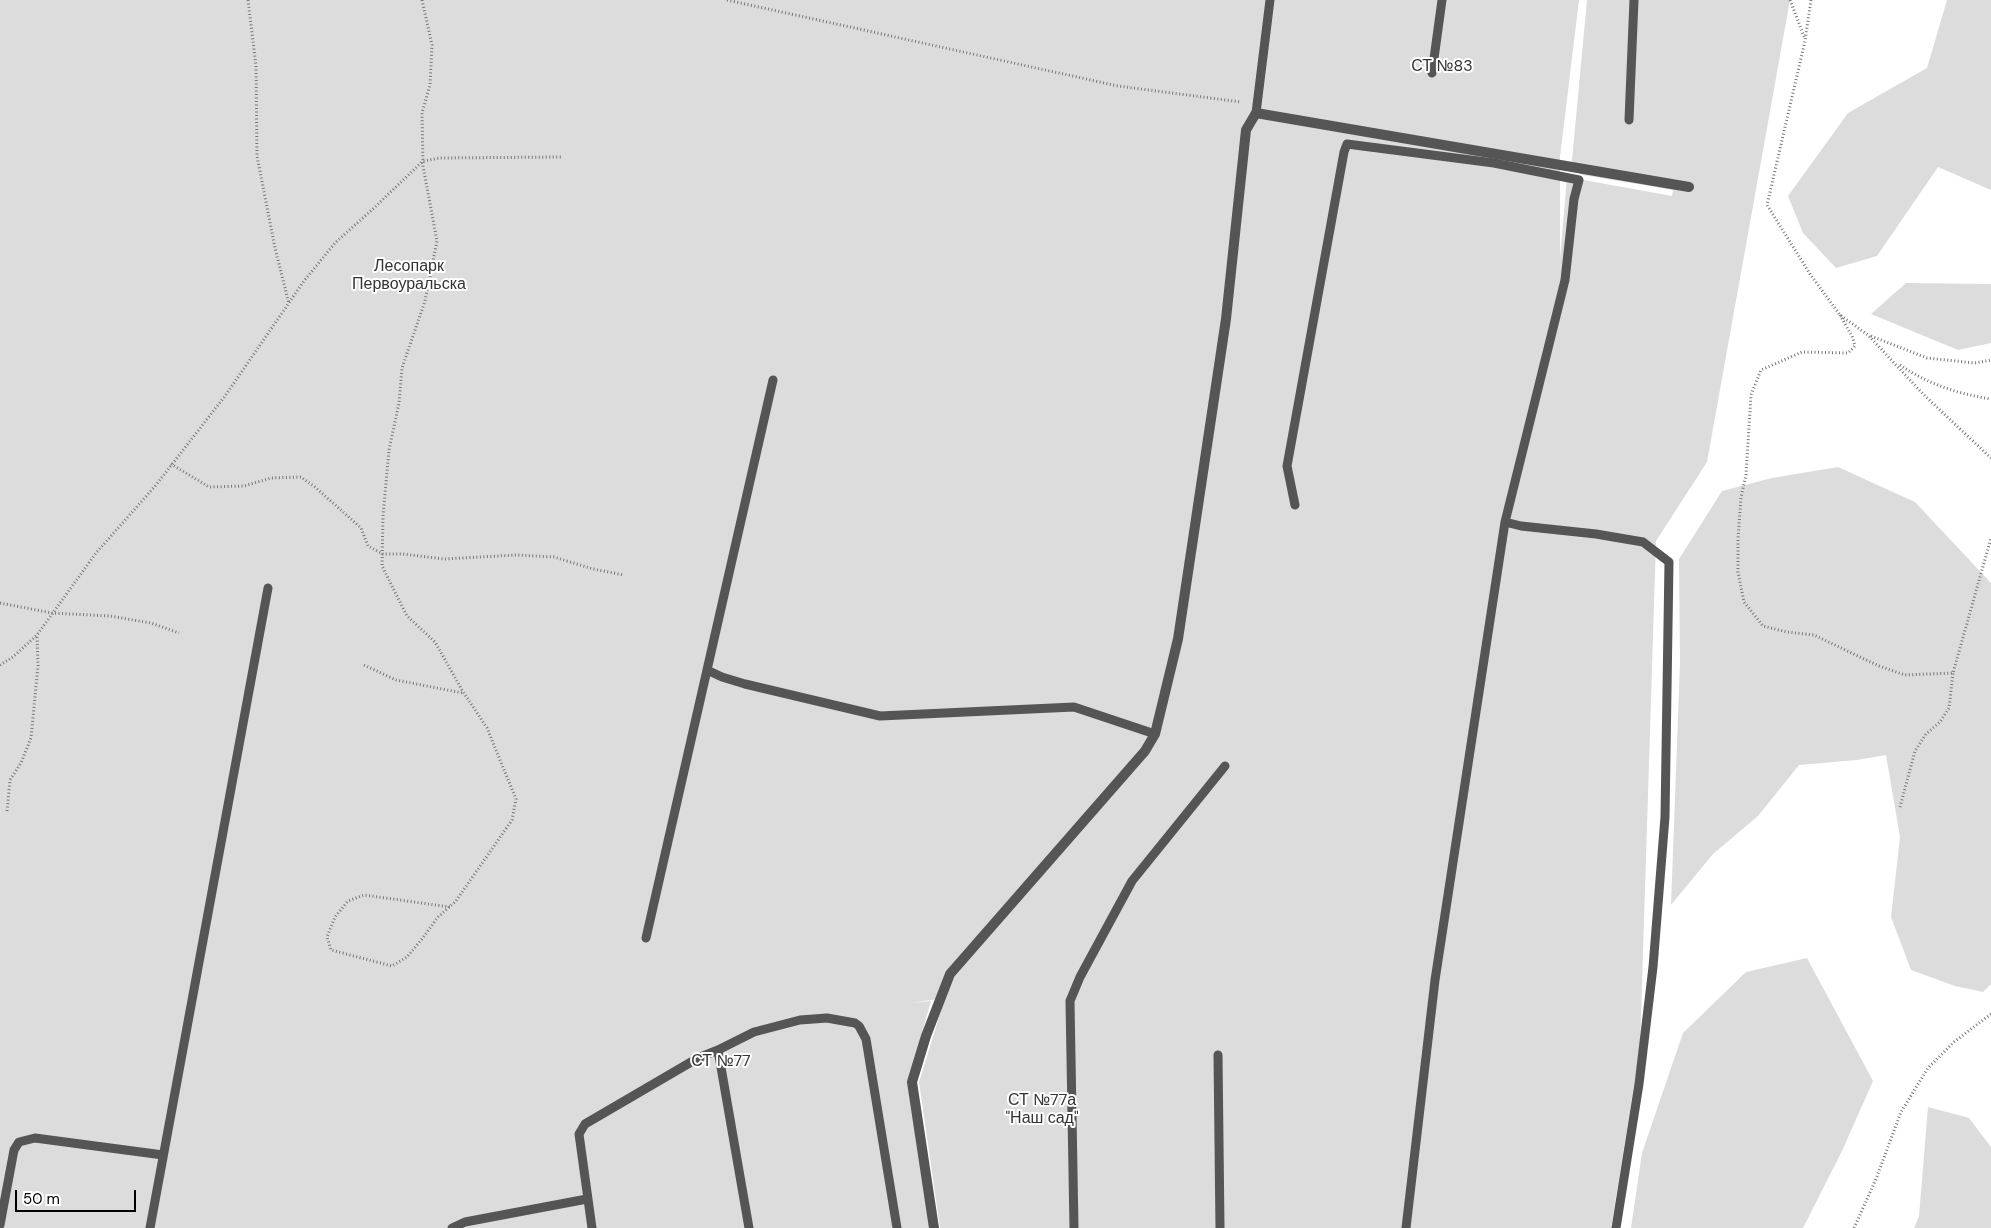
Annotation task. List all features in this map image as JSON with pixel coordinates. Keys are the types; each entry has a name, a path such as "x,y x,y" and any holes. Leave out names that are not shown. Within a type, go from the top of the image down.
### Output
{"street":[{"path":"934,1228 912,1082 926,1036 950,974 1145,752 1155,734 1178,639 1226,320 1246,130 1256,113 1689,187"}],"lane":[{"path":"1256,113 1270,0"},
{"path":"1432,73 1442,0"},
{"path":"1629,120 1634,0"},
{"path":"1295,505 1287,466 1347,144 1494,163 1579,180 1574,200 1565,280 1505,522 1435,980 1406,1228"},
{"path":"646,938 773,380"},
{"path":"1505,522 1522,526 1596,534 1643,542 1669,562 1665,816 1661,873 1653,967 1640,1074 1616,1228"},
{"path":"150,1228 268,588"},
{"path":"706,670 745,684 880,716 1074,707 1155,734"},
{"path":"1074,1228 1070,1001 1080,977 1132,881 1225,766"},
{"path":"592,1228 579,1134 585,1124 698,1058 754,1032 800,1020 827,1018 855,1023 859,1026 866,1039 897,1228"},
{"path":"718,1050 749,1228"},
{"path":"1218,1055 1220,1228"},
{"path":"0,1225 14,1150 19,1142 35,1138 163,1156"},
{"path":"452,1228 465,1222 587,1198"}],"path":[{"path":"248,0 256,66 257,156 275,248 289,304"},
{"path":"422,0 432,45 430,85 422,113 423,161 437,241 425,301 402,368 399,403 389,450 383,516 382,566 407,616 436,642 464,693 487,728 516,798 512,820 456,901 450,907 438,917 407,957 392,966 331,950 327,937 335,917 348,901 364,895 450,907"},
{"path":"727,0 1118,86 1240,102"},
{"path":"1790,0 1805,41"},
{"path":"1811,0 1805,41 1767,205 1810,274 1840,315 1852,336 1855,346 1848,352 1802,352 1761,370 1751,395 1746,475 1741,497 1738,572 1744,602 1763,626 1787,632 1814,635 1888,669 1906,675 1953,673"},
{"path":"0,665 13,657 37,635 96,553 156,485 225,396 304,281 335,243 376,207 423,161 440,158 561,157"},
{"path":"1840,315 1868,334 1924,395 1991,458"},
{"path":"1868,334 1927,358 1975,363 1991,360"},
{"path":"1895,362 1916,376 1937,386 1991,399"},
{"path":"171,464 209,487 244,486 271,478 301,477 361,528 368,546 383,554 403,554 444,559 516,555 554,557 593,569 624,575"},
{"path":"1900,807 1915,751 1926,734 1940,722 1949,708 1953,673 1991,538"},
{"path":"0,602 52,613 110,616 151,623 179,633"},
{"path":"7,811 10,780 21,763 31,738 38,666 37,635"},
{"path":"364,665 396,680 464,693"},
{"path":"1854,1228 1876,1179 1901,1112 1928,1068 1954,1042 1991,1014"}],"green space":[{"path":"0,0 1579,0 1560,157 1560,258 1567,177 1672,196 1673,190 1583,175 1571,171 1587,0 1790,0 1707,462 1656,541 1640,1048 1611,1228 940,1228 919,1082 945,998 911,1003 931,1001 908,1081 930,1228 0,1228"},
{"path":"1947,0 1991,0 1991,190 1938,167 1877,256 1836,268 1803,233 1788,196 1848,113 1927,68"},
{"path":"1906,283 1991,284 1991,343 1958,350 1871,314"},
{"path":"1838,467 1915,502 1991,583 1991,984 1983,992 1955,986 1911,970 1891,917 1900,837 1886,755 1857,760 1799,765 1758,816 1713,854 1671,905 1680,663 1679,559 1722,491 1772,478"},
{"path":"1807,958 1873,1081 1842,1151 1803,1228 1631,1228 1642,1153 1683,1033 1746,972"},
{"path":"1928,1107 1969,1118 1991,1147 1991,1228 1914,1228 1919,1216"}],"park label":[{"name":"СТ №83","path":"1442,67"},
{"name":"Лесопарк Первоуральска","path":"409,276"},
{"name":"СТ №77","path":"721,1062"},
{"name":"СТ №77а \"Наш сад\"","path":"1042,1110"}]}
